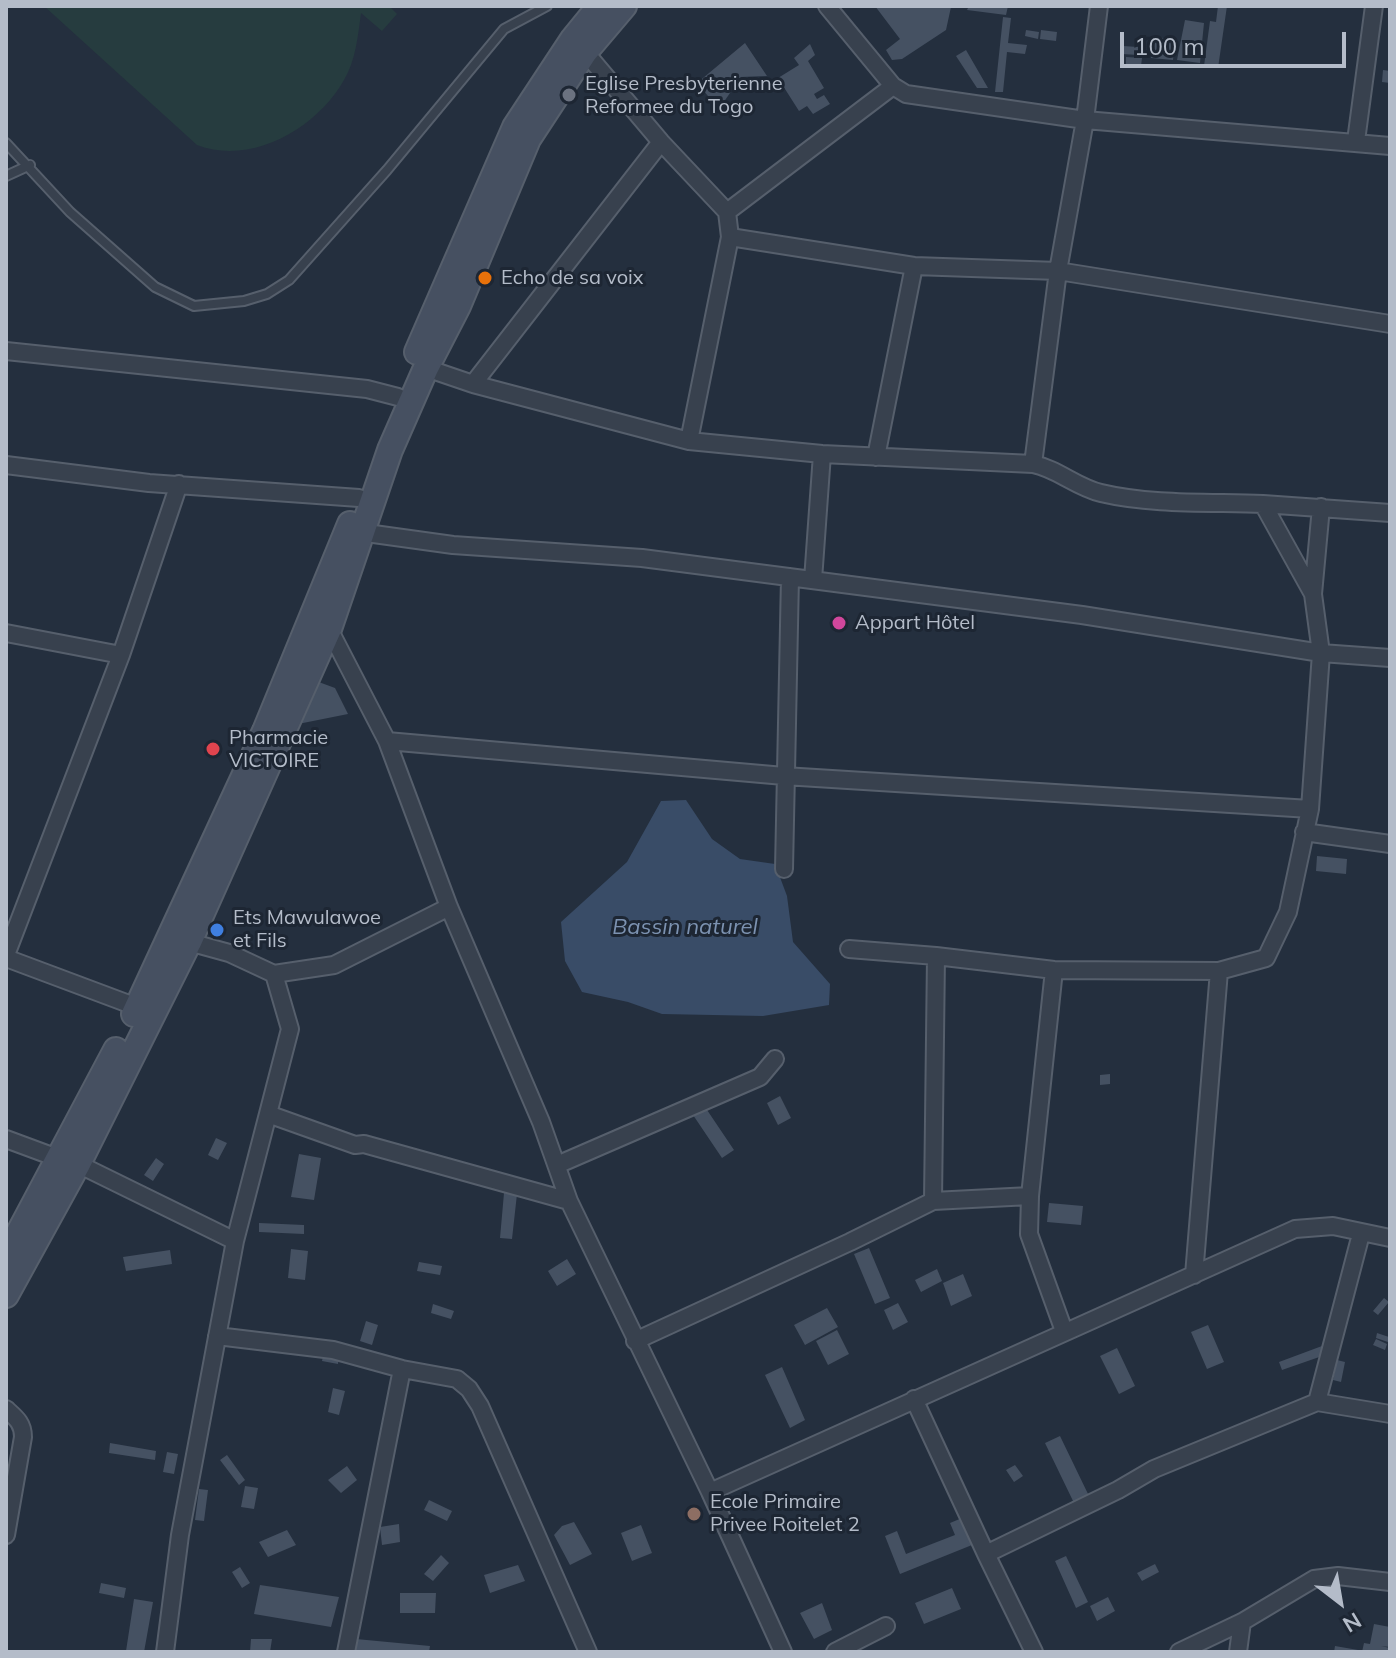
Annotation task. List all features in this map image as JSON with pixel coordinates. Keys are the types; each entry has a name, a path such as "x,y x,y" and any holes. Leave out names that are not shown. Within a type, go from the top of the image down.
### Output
{"main road":[{"path":"6,1257 69,1161 189,942 329,629 355,532 359,498 398,397 515,127 573,39 600,6"},
{"path":"6,1295 265,731 426,368 458,306 528,139 585,52 624,6"}],"street":[{"path":"827,6 893,86 906,94 1085,120 1390,146"},
{"path":"1033,464 1058,271 1085,120 1099,6"},
{"path":"1356,141 1374,6"},
{"path":"585,52 661,142 727,212 730,237 689,441"},
{"path":"727,212 893,86"},
{"path":"473,384 661,142"},
{"path":"730,237 914,266 1058,271 1390,324"},
{"path":"876,457 914,266"},
{"path":"6,351 367,389 398,397"},
{"path":"426,368 473,384 689,441 822,454 1033,464 1051,468 1079,486 1102,494 1390,513"},
{"path":"813,580 822,454"},
{"path":"6,465 149,483 359,498"},
{"path":"137,1007 6,956 121,655 179,484"},
{"path":"1263,504 1313,594"},
{"path":"849,949 1054,970 1219,971 1266,958 1288,912 1310,809 1321,653 1313,594 1321,507"},
{"path":"355,532 453,545 642,558 1082,615 1321,653 1390,658"},
{"path":"784,869 790,577"},
{"path":"329,629 387,741 449,907 557,1165 569,1201 710,1492 783,1652"},
{"path":"6,633 121,655"},
{"path":"387,741 784,776 1310,809"},
{"path":"1304,832 1390,844"},
{"path":"189,942 229,953 274,974 334,965 449,907"},
{"path":"933,1201 936,956"},
{"path":"1054,970 1030,1196 1029,1234 1064,1331"},
{"path":"1194,1275 1219,971"},
{"path":"165,1652 180,1535 235,1241 290,1029 274,974"},
{"path":"557,1165 760,1077 775,1059"},
{"path":"268,1114 355,1145 364,1144 569,1201"},
{"path":"6,1139 69,1161 235,1241"},
{"path":"635,1341 933,1201 1030,1196"},
{"path":"710,1492 1295,1229 1333,1226 1390,1238"},
{"path":"1317,1402 1361,1234"},
{"path":"217,1336 333,1350 402,1369 457,1379 469,1389 480,1406 588,1652"},
{"path":"346,1652 402,1369"},
{"path":"914,1399 1034,1652"},
{"path":"986,1554 1118,1490 1154,1469 1317,1402 1390,1414"},
{"path":"6,1409 23,1428 6,1535"},
{"path":"1179,1652 1242,1622 1314,1579 1326,1576 1390,1582"},
{"path":"1238,1652 1242,1622"},
{"path":"835,1652 886,1626"}],"lane":[{"path":"6,143 30,165 70,212 155,287 194,306 244,301 267,294 289,280 387,170 504,29 546,7"},
{"path":"6,176 30,165"}],"green space":[{"path":"44,6 389,6 397,14 382,31 361,13 354,56 344,80 332,97 300,127 261,146 218,150 197,145"}],"water":[{"name":"Bassin naturel","path":"686,800 712,839 740,859 775,864 787,896 793,942 830,984 829,1005 763,1016 662,1014 628,1002 582,992 565,961 561,922 627,862 661,801"}],"building":[{"path":"875,6 951,7 946,30 902,59 892,60 886,50 900,39"},
{"path":"969,6 1008,6 1006,15 967,10"},
{"path":"1218,6 1227,6 1218,68 1204,66 1210,21 1216,22"},
{"path":"1003,17 1011,18 1008,43 1027,45 1025,54 1007,52 1003,92 995,92"},
{"path":"1185,20 1204,23 1200,63 1177,60"},
{"path":"1026,30 1039,32 1038,39 1025,36"},
{"path":"1041,30 1057,32 1056,41 1040,39"},
{"path":"1153,37 1175,39 1173,60 1151,58"},
{"path":"745,43 767,76 741,77 719,109 697,83"},
{"path":"810,44 815,55 808,61 824,88 814,94 817,99 824,95 830,104 813,114 807,106 799,111 778,78 799,65 794,58"},
{"path":"1123,46 1138,47 1138,55 1122,54"},
{"path":"966,50 988,88 977,88 956,56"},
{"path":"1126,57 1142,58 1141,66 1126,66"},
{"path":"1383,70 1390,71 1390,83 1382,82"},
{"path":"316,681 335,688 348,714 298,724"},
{"path":"1317,856 1347,859 1346,874 1316,871"},
{"path":"1110,1074 1110,1084 1100,1085 1100,1075"},
{"path":"780,1096 791,1118 778,1125 767,1103"},
{"path":"703,1104 734,1150 722,1158 691,1112"},
{"path":"216,1138 227,1143 218,1160 208,1155"},
{"path":"299,1154 321,1158 314,1200 291,1197"},
{"path":"156,1158 164,1164 153,1181 144,1175"},
{"path":"504,1193 517,1194 512,1239 500,1238"},
{"path":"1049,1203 1083,1206 1081,1225 1047,1222"},
{"path":"259,1223 304,1225 304,1234 259,1232"},
{"path":"869,1248 890,1298 875,1304 854,1254"},
{"path":"291,1249 308,1251 305,1280 288,1278"},
{"path":"170,1250 172,1264 126,1271 123,1257"},
{"path":"567,1259 576,1274 557,1286 548,1271"},
{"path":"419,1262 442,1266 440,1275 417,1271"},
{"path":"937,1269 942,1281 921,1292 915,1280"},
{"path":"963,1274 972,1296 951,1306 943,1283"},
{"path":"1384,1298 1389,1302 1378,1315 1373,1311"},
{"path":"898,1303 908,1322 893,1330 884,1310"},
{"path":"433,1304 454,1311 451,1319 431,1313"},
{"path":"827,1308 838,1327 805,1345 794,1325"},
{"path":"366,1321 378,1325 372,1345 360,1341"},
{"path":"1208,1325 1224,1362 1207,1369 1191,1332"},
{"path":"837,1330 849,1354 828,1365 816,1341"},
{"path":"1377,1333 1389,1337 1388,1342 1376,1338"},
{"path":"1376,1339 1387,1344 1385,1350 1373,1345"},
{"path":"1322,1346 1325,1355 1282,1370 1279,1362"},
{"path":"1117,1348 1135,1386 1119,1394 1100,1356"},
{"path":"324,1352 339,1354 338,1364 322,1361"},
{"path":"1337,1360 1345,1362 1341,1382 1333,1380"},
{"path":"782,1367 805,1420 790,1428 765,1375"},
{"path":"333,1388 345,1391 339,1415 328,1412"},
{"path":"1060,1436 1089,1496 1074,1503 1045,1443"},
{"path":"110,1443 156,1451 155,1460 109,1453"},
{"path":"167,1452 178,1454 174,1474 163,1472"},
{"path":"227,1455 245,1480 239,1485 220,1460"},
{"path":"1015,1465 1023,1476 1014,1482 1006,1470"},
{"path":"347,1466 357,1480 341,1493 328,1480"},
{"path":"245,1486 258,1488 254,1509 241,1507"},
{"path":"199,1489 208,1490 204,1521 195,1520"},
{"path":"429,1500 452,1511 447,1521 424,1510"},
{"path":"962,1518 972,1545 900,1574 885,1536 897,1531 906,1554 955,1535 950,1523"},
{"path":"574,1522 592,1554 570,1565 554,1535 562,1526"},
{"path":"399,1524 400,1542 382,1545 380,1527"},
{"path":"641,1525 652,1553 632,1561 621,1533"},
{"path":"287,1530 296,1545 268,1557 259,1542"},
{"path":"441,1555 449,1563 433,1581 424,1574"},
{"path":"1066,1556 1088,1602 1076,1608 1055,1561"},
{"path":"1155,1564 1159,1572 1142,1581 1137,1573"},
{"path":"518,1565 525,1581 490,1593 484,1575"},
{"path":"240,1567 250,1583 242,1588 232,1572"},
{"path":"101,1583 126,1588 124,1598 99,1593"},
{"path":"260,1585 339,1597 331,1627 254,1614"},
{"path":"952,1588 961,1609 924,1624 915,1603"},
{"path":"400,1593 436,1593 435,1613 400,1613"},
{"path":"1108,1597 1115,1611 1097,1621 1090,1606"},
{"path":"134,1599 153,1602 144,1652 126,1651"},
{"path":"822,1603 832,1630 814,1639 800,1613"},
{"path":"1374,1624 1390,1627 1390,1647 1381,1646 1390,1648 1390,1652 1362,1652 1364,1643 1370,1644"},
{"path":"251,1639 272,1639 270,1652 250,1652"},
{"path":"356,1639 430,1646 429,1652 355,1652"},
{"path":"1335,1646 1358,1650 1358,1652 1334,1652"}],"place":[{"name":"Eglise Presbyterienne Reformee du Togo","path":"569,95"},
{"name":"Echo de sa voix","path":"485,278"},
{"name":"Appart Hôtel","path":"839,623"},
{"name":"Pharmacie VICTOIRE","path":"213,749"},
{"name":"Ets Mawulawoe et Fils","path":"217,930"},
{"name":"Ecole Primaire Privee Roitelet 2","path":"694,1514"}]}
